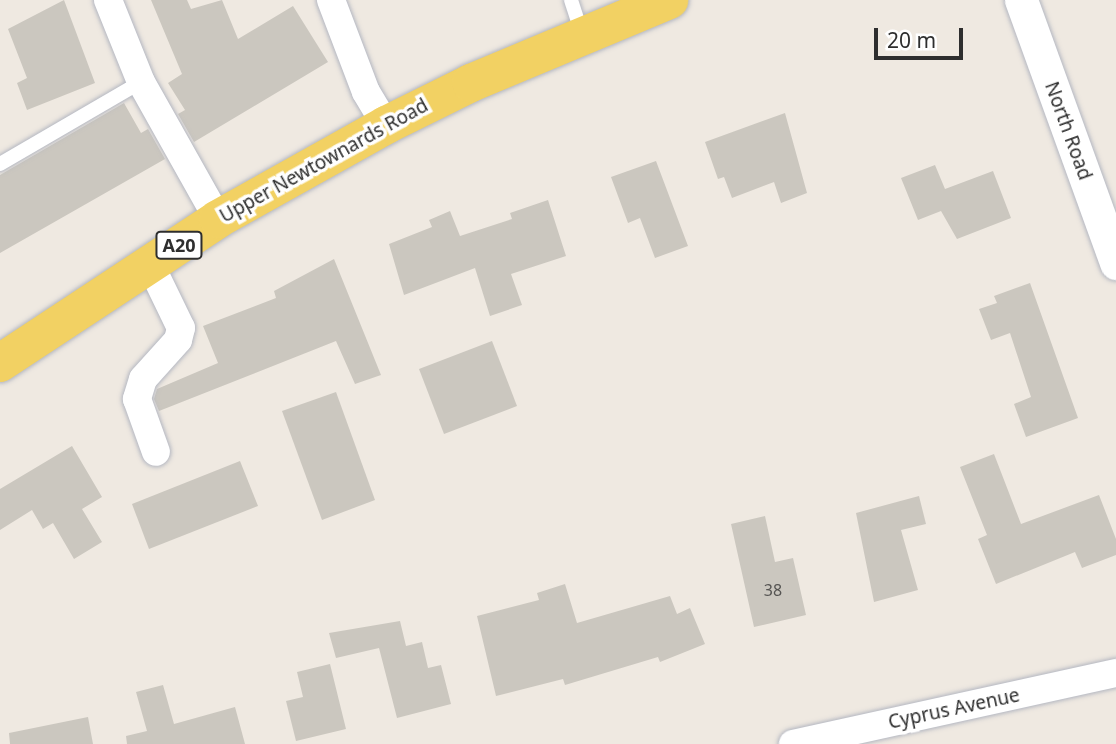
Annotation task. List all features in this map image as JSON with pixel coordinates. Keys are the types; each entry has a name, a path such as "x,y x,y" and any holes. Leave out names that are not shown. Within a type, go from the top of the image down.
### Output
{"main road":[{"name":"Upper Newtownards Road","path":"0,363 218,219 576,17 646,4"}],"street":[{"path":"108,0 141,82 218,219"},
{"path":"331,0 366,92 386,125"},
{"name":"North Road","path":"1021,0 1116,263"},
{"path":"150,264 181,328 178,340 143,379 137,399 156,452"},
{"name":"Cyprus Avenue","path":"793,744 1116,673"}],"lane":[{"path":"0,164 141,82"}],"building":[{"path":"64,0 95,83 27,110 17,83 27,78 8,29"},
{"path":"151,0 187,0 191,9 222,0 238,39 293,6 328,62 194,142 178,114 185,110 168,83 182,74"},
{"path":"124,103 141,133 148,129 165,159 0,253 0,175"},
{"path":"785,113 807,193 781,203 774,182 732,198 724,177 718,179 705,142"},
{"path":"656,161 688,246 655,258 640,218 628,223 611,177"},
{"path":"935,165 945,189 993,171 1011,218 957,239 941,211 918,220 901,178"},
{"path":"548,200 566,256 511,274 522,305 490,316 475,268 404,295 389,244 432,227 429,220 450,211 460,236 512,219 510,213"},
{"path":"334,259 381,375 355,384 336,341 159,411 154,399 157,389 218,363 203,326 276,298 274,291"},
{"path":"1030,283 1078,418 1026,437 1014,404 1031,397 1010,333 991,340 979,309 997,303 994,296"},
{"path":"492,341 517,406 444,434 419,369"},
{"path":"336,392 375,500 322,520 282,411"},
{"path":"72,446 102,497 82,509 102,542 74,559 53,523 43,529 32,510 0,530 0,489"},
{"path":"994,454 1021,524 1099,495 1116,539 1116,555 1082,568 1075,552 996,584 978,539 987,535 960,467"},
{"path":"240,461 258,506 149,549 132,504"},
{"path":"919,496 926,524 901,530 918,590 874,602 856,513"},
{"path":"765,516 775,562 793,558 806,615 754,627 731,524"},
{"path":"565,584 577,623 670,596 677,614 690,608 705,644 660,662 658,657 565,685 563,679 496,696 477,616 539,600 537,593"},
{"path":"400,621 406,646 422,642 428,668 441,665 451,704 397,718 379,648 336,658 329,633"},
{"path":"330,664 346,729 296,741 286,701 303,697 297,672"},
{"path":"163,685 174,724 235,707 245,744 127,744 126,736 147,731 136,692"},
{"path":"88,717 93,744 10,744 9,733"}]}
